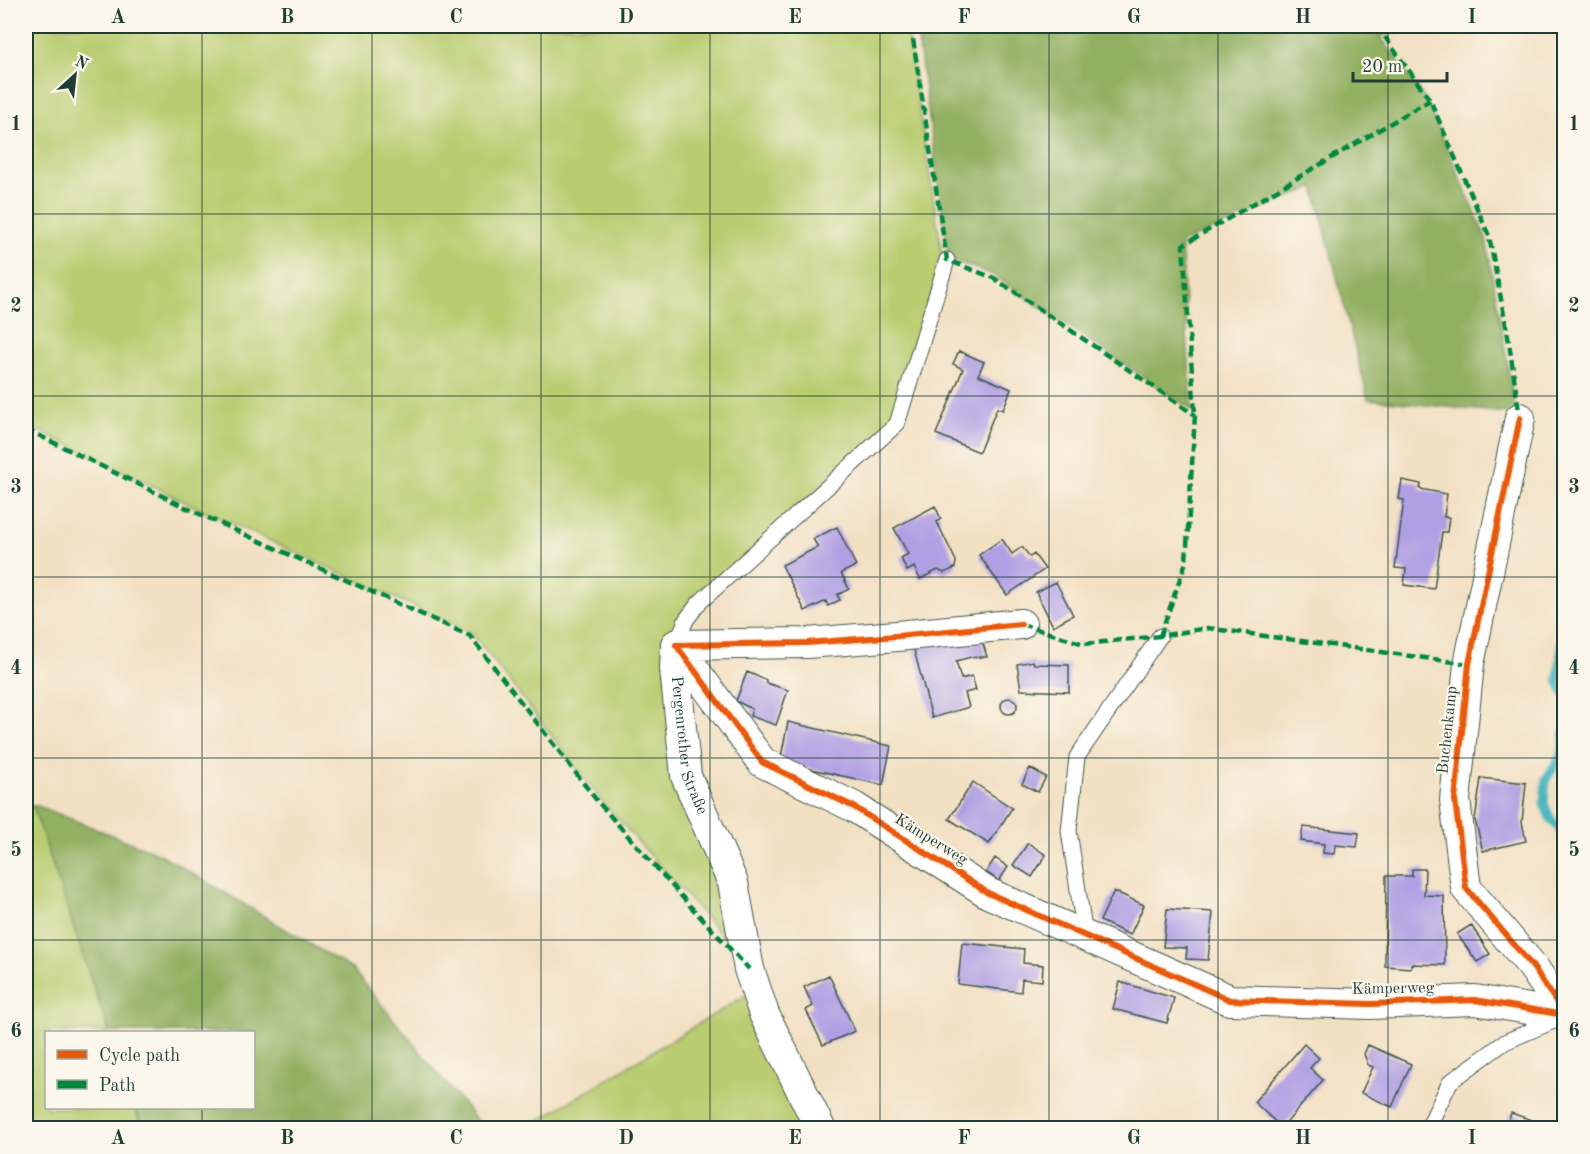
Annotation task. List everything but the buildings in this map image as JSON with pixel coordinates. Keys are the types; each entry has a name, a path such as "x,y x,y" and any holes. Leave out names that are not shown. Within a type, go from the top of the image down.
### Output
{"street":[{"name":"Buchenkamp","path":"1520,418 1469,664 1455,800 1466,888 1533,967 1564,1015"},
{"path":"676,645 807,643 1021,624"},
{"name":"Kämperweg","path":"676,645 762,762 854,807 988,892 1230,1000 1371,1004 1475,1000 1564,1015"},
{"name":"Pergenrother Straße","path":"676,645 675,669 686,776 733,883 749,969 764,1014 820,1128"}],"lane":[{"name":"Pergenrother Straße","path":"676,645 686,620 699,603 897,424 947,260"},
{"path":"1085,936 1069,831 1077,757 1160,636"},
{"path":"1428,1128 1450,1082 1505,1042 1564,1015"}],"green space":[{"path":"26,26 906,26 943,260 893,422 721,577 671,643 743,959 602,801 472,633 198,508 26,424"},
{"path":"916,26 1430,26 1380,36 1427,102 1486,238 1516,414 1368,399 1314,187 1181,243 1192,410 993,275 949,259"},
{"path":"26,805 33,806 109,1031 45,1031 45,1109 134,1109 142,1128 26,1128"},
{"path":"33,806 160,854 352,969 483,1128 142,1128 135,1109 255,1109 255,1031 109,1031"},
{"path":"751,992 815,1128 526,1128"}],"waterway":[{"path":"1564,625 1558,680 1564,694"},
{"path":"1564,732 1562,754 1546,779 1544,803 1550,818 1564,835"}],"marked path":[{"path":"911,26 947,260 994,278 1195,415"},
{"path":"1377,26 1430,100 1489,236 1508,336 1520,418"},
{"path":"1160,636 1186,562 1195,415 1183,245 1430,100"},
{"path":"26,429 195,512 470,636 598,802 749,969"},
{"path":"1021,624 1084,644 1160,636 1207,628 1469,664"}],"cycle path":[{"path":"1520,418 1469,664 1455,800 1466,888 1533,967 1564,1013"},
{"path":"1021,624 807,643 676,645 762,762 854,807 988,893 1230,1000 1371,1004 1475,1000 1564,1015"}]}
